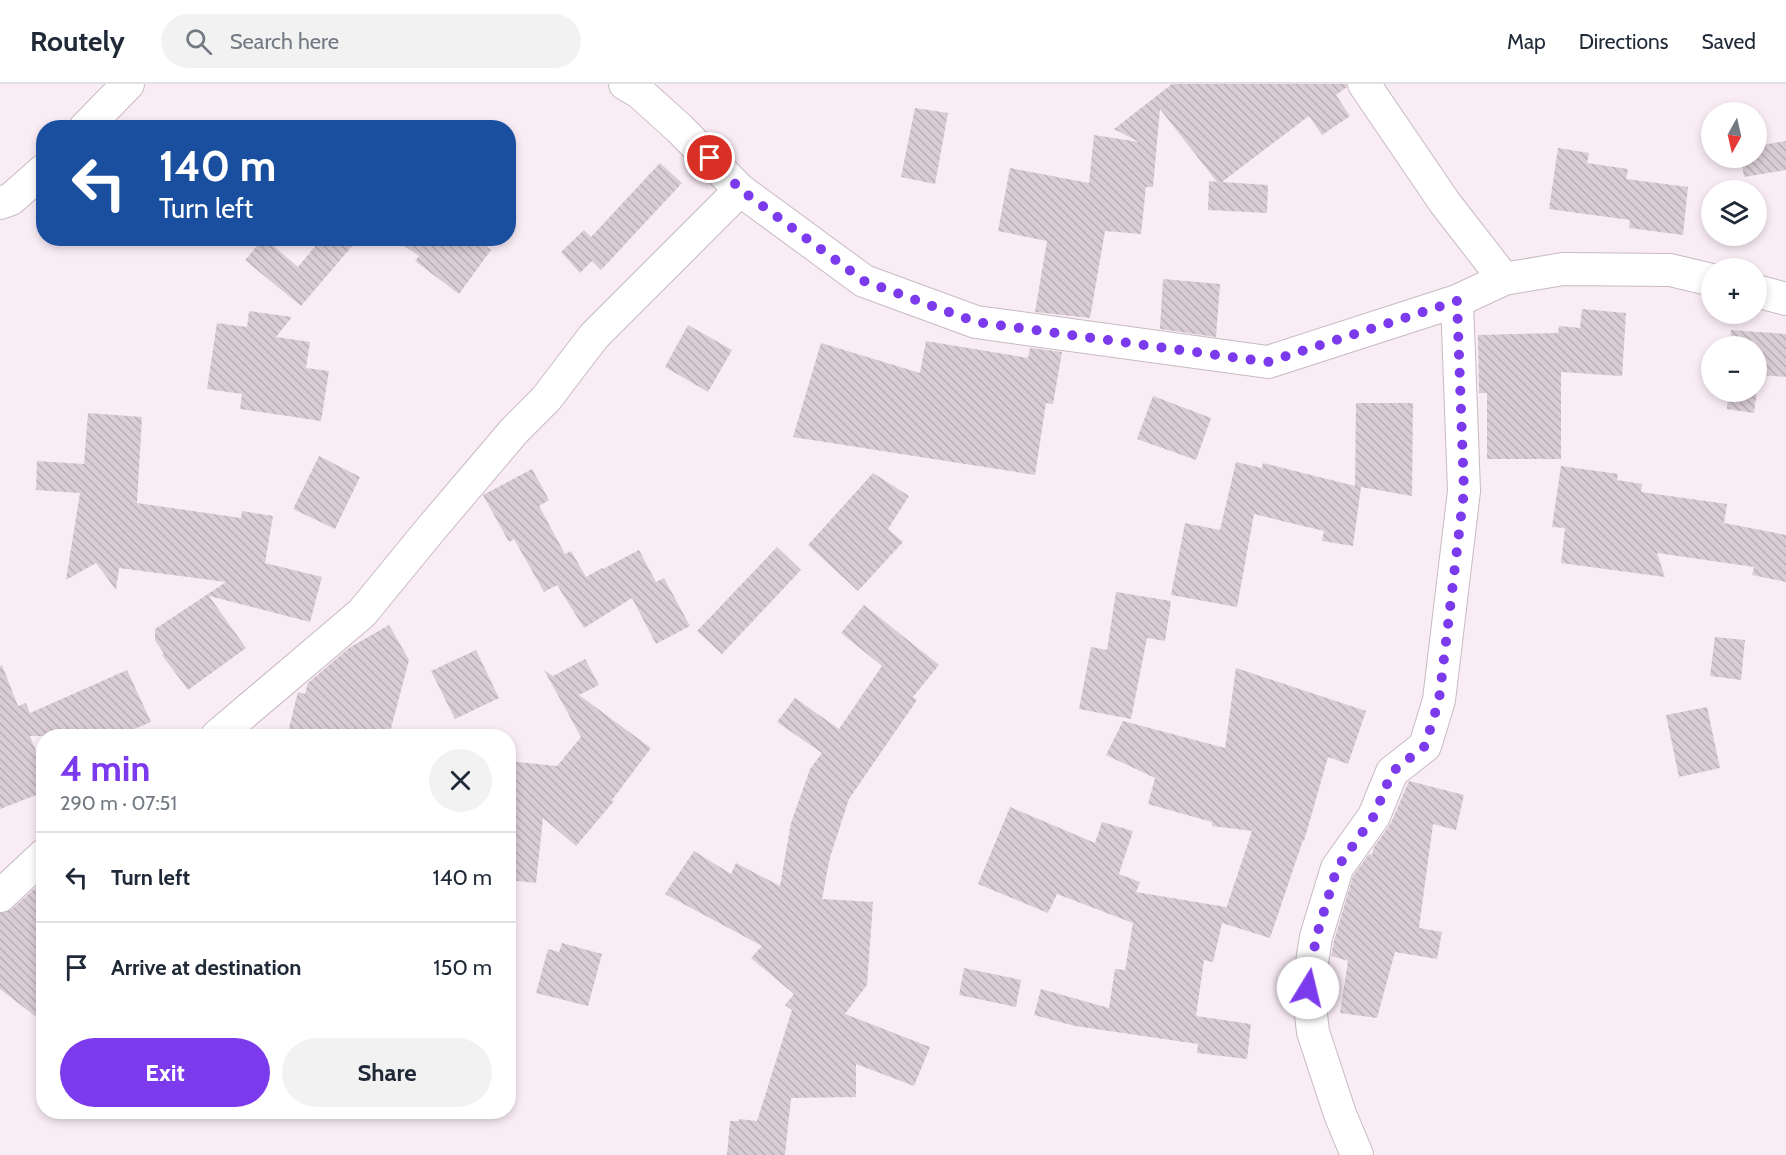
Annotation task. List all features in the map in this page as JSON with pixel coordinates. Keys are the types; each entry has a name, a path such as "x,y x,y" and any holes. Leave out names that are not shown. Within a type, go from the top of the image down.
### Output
{"street":[{"path":"93,120 128,84"},
{"path":"625,84 639,92 741,190 864,281 976,322 1268,362 1457,301 1504,279 1563,269 1671,270 1701,277"},
{"path":"1364,84 1446,203 1504,279"},
{"path":"0,203 11,199 36,177"},
{"path":"225,729 362,613 514,431 546,399 594,336 741,190"},
{"path":"1767,294 1786,299"},
{"path":"1357,1155 1340,1114 1312,1032 1308,988 1316,938 1337,868 1374,816 1392,772 1425,746 1439,700 1464,491 1457,301"},
{"path":"0,896 36,862"}],"building":[{"path":"1172,84 1346,84 1347,87 1336,95 1350,116 1322,135 1309,116 1222,182 1268,185 1267,213 1208,210 1209,181 1217,182 1160,109 1153,187 1146,187 1141,234 1105,231 1090,318 1035,312 1047,241 998,231 1010,168 1089,183 1094,135 1139,142 1114,129"},
{"path":"915,108 948,113 935,184 901,177"},
{"path":"1786,141 1786,170 1744,177 1743,168 1767,168 1767,144"},
{"path":"1558,148 1589,153 1587,163 1628,169 1626,179 1688,187 1683,235 1629,228 1630,220 1549,209"},
{"path":"660,163 682,183 601,270 592,261 580,273 561,252 584,230 591,237"},
{"path":"257,246 273,246 298,267 315,246 352,246 301,306 245,260"},
{"path":"405,246 486,246 491,250 459,294 415,261 419,256"},
{"path":"1163,279 1220,284 1216,337 1160,329"},
{"path":"1582,309 1626,313 1622,376 1561,372 1561,459 1487,459 1487,393 1479,393 1478,335 1558,333 1559,326 1580,328"},
{"path":"249,311 292,317 276,337 310,342 306,368 329,371 321,421 240,409 242,394 207,389 217,323 247,327"},
{"path":"688,325 732,350 708,392 665,367"},
{"path":"1731,330 1786,334 1786,377 1767,376 1767,336 1731,336"},
{"path":"926,341 1028,358 1030,348 1062,352 1053,404 1046,403 1035,475 793,437 821,343 920,373"},
{"path":"1153,396 1211,418 1196,460 1137,439"},
{"path":"1727,402 1755,402 1754,413 1727,409"},
{"path":"1356,403 1413,403 1412,496 1361,487 1353,546 1322,541 1324,531 1254,514 1237,607 1171,595 1185,523 1220,530 1236,462 1262,468 1263,463 1355,486"},
{"path":"88,413 142,417 137,503 241,518 242,511 273,516 265,563 322,577 310,622 209,596 246,648 188,690 162,655 164,654 155,640 155,629 226,582 119,568 116,590 96,563 66,580 80,493 36,490 37,461 84,464"},
{"path":"319,456 360,477 335,529 293,509"},
{"path":"1561,466 1618,474 1617,480 1642,484 1641,492 1727,504 1724,523 1786,535 1786,582 1752,575 1754,567 1657,553 1665,577 1561,563 1565,528 1552,527"},
{"path":"532,469 549,500 539,506 565,554 571,551 586,577 639,550 656,582 664,578 690,626 656,644 632,598 584,628 557,585 544,592 514,539 509,542 483,495"},
{"path":"873,473 909,496 888,529 903,542 858,591 808,545"},
{"path":"777,547 801,570 722,654 697,631"},
{"path":"1116,592 1171,601 1165,641 1147,638 1131,719 1079,709 1091,647 1107,650"},
{"path":"864,605 939,665 913,697 917,700 849,799 830,857 822,899 873,902 867,985 845,1014 930,1047 914,1086 856,1064 856,1097 791,1098 785,1155 727,1155 730,1121 739,1121 739,1119 757,1121 792,1010 785,1005 794,994 751,958 762,946 665,894 694,851 731,874 736,863 780,886 791,823 810,769 822,753 777,722 795,698 839,729 882,666 841,633"},
{"path":"389,625 409,660 391,729 289,729 298,692 305,694 308,683 349,648"},
{"path":"1715,637 1745,640 1741,680 1710,676"},
{"path":"476,650 499,698 455,719 431,671"},
{"path":"585,659 599,685 579,695 651,748 612,800 614,801 576,846 543,818 536,883 516,881 516,762 557,766 581,737 544,670 553,676"},
{"path":"2,665 18,706 26,703 30,713 127,670 151,722 134,729 36,729 36,736 30,736 36,751 36,795 0,809 0,666"},
{"path":"1236,668 1366,711 1348,764 1328,757 1304,841 1270,938 1222,923 1213,962 1204,960 1196,1016 1251,1024 1247,1059 1197,1053 1198,1044 1075,1026 1034,1015 1041,989 1109,1008 1115,969 1125,970 1133,923 1057,894 1048,913 978,884 1010,807 1095,843 1102,822 1133,831 1119,874 1140,882 1136,892 1226,907 1226,909 1252,831 1212,826 1212,822 1148,804 1155,778 1106,755 1123,721 1225,748"},
{"path":"1707,707 1720,768 1679,777 1666,715"},
{"path":"1409,781 1464,795 1456,830 1433,824 1419,928 1442,932 1437,959 1395,952 1377,1018 1340,1013 1348,961 1331,956 1353,876 1369,854 1372,855 1374,847 1391,823"},
{"path":"36,887 36,1017 0,989 0,913 12,909"},
{"path":"562,943 602,954 588,1006 536,993 548,949 559,952"},
{"path":"964,968 1021,980 1016,1007 959,995"}],"route":[{"path":"710,158 741,190 864,281 976,322 1268,362 1457,301 1464,491 1439,700 1425,746 1392,772 1374,816 1337,868 1316,938 1308,988"}]}
